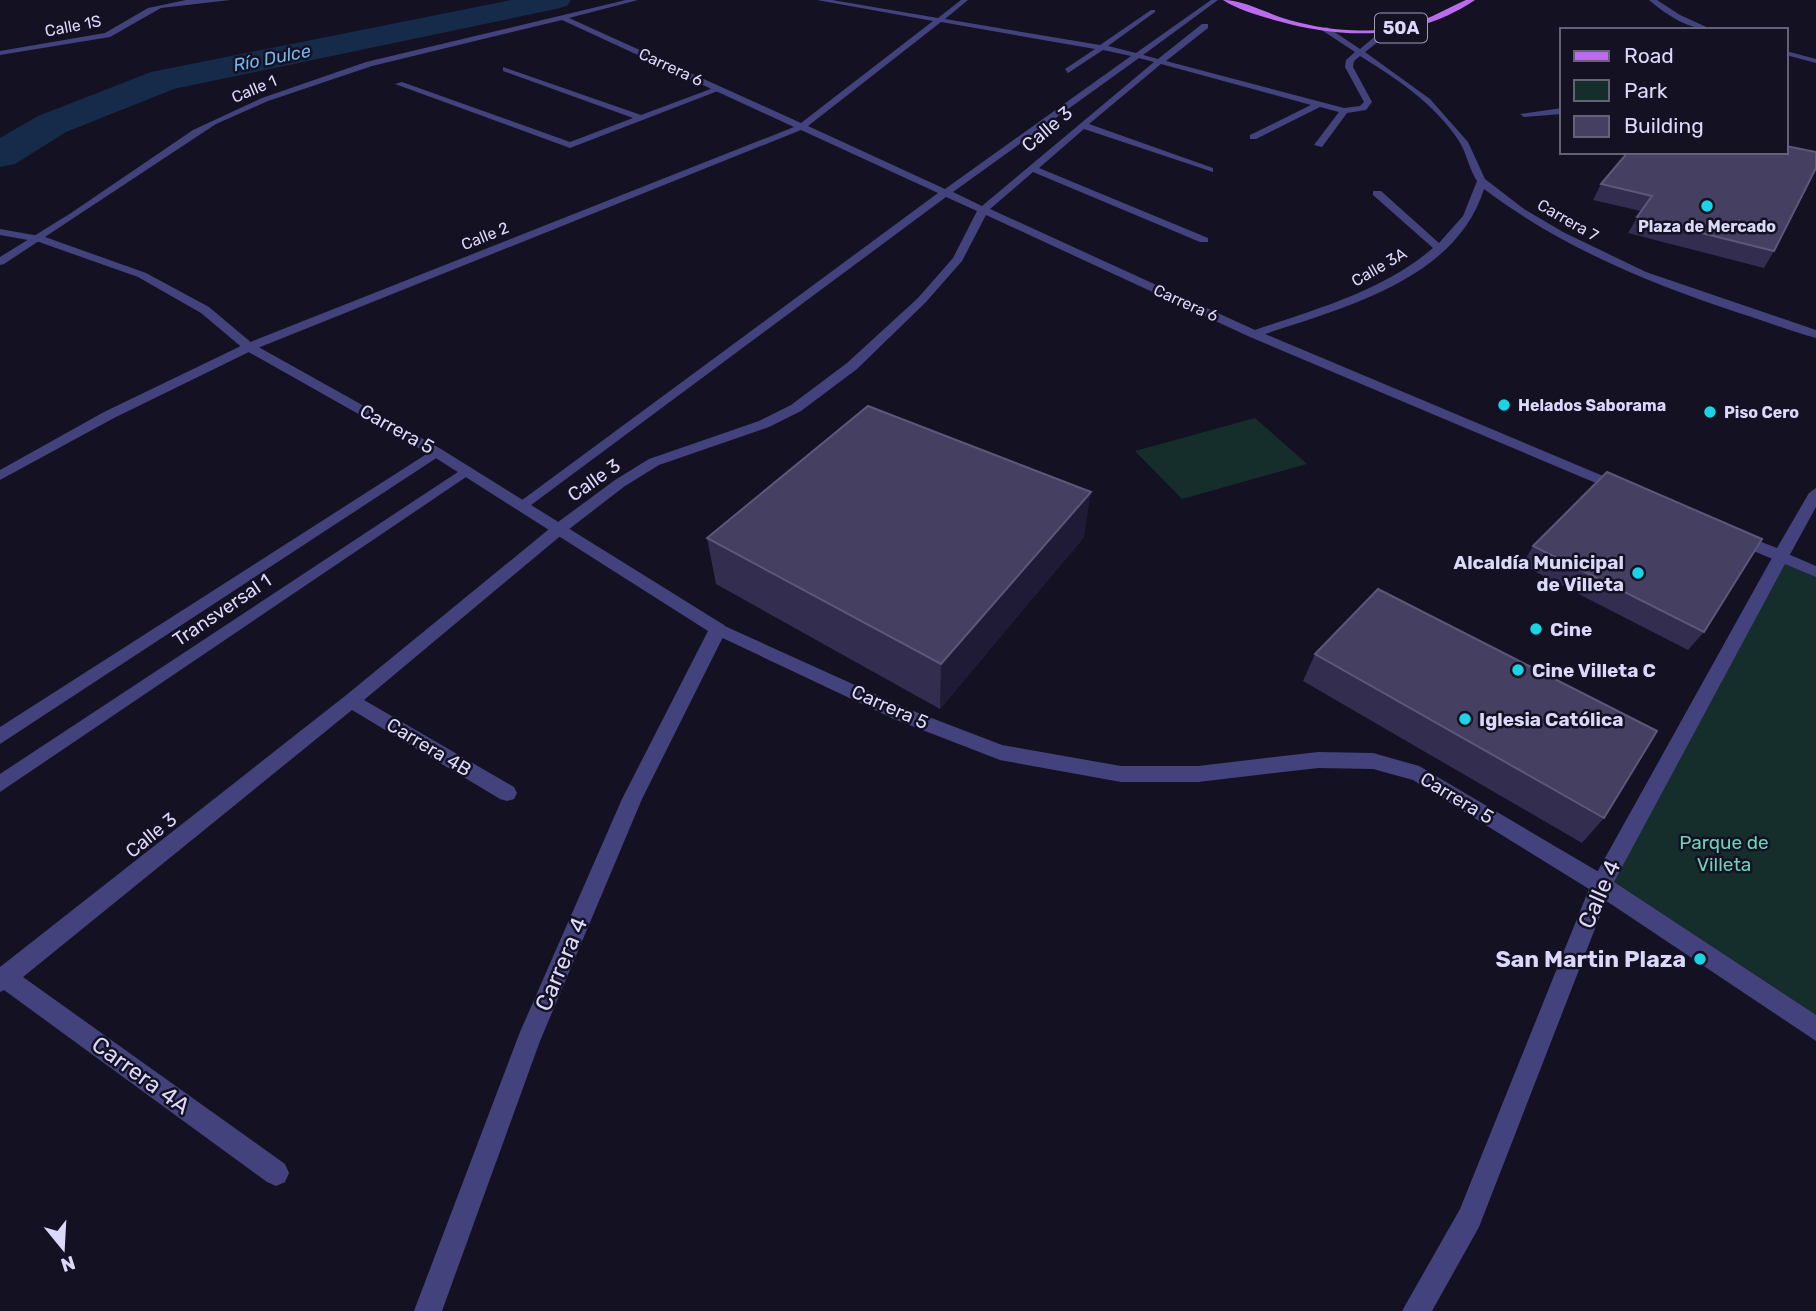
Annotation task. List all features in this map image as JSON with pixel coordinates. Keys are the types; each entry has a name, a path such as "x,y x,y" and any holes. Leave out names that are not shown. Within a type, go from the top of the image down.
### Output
{"main road":[{"name":"50A","path":"1226,0 1268,18 1324,29 1388,30 1414,25 1472,0"}],"street":[{"name":"Calle 1S","path":"0,53 122,30 149,9 163,5 227,0"},
{"name":"Calle 1","path":"0,262 41,239 209,124 261,100 382,58 635,0"},
{"path":"820,0 1101,47 1345,111 1363,108 1368,102 1349,66 1350,60 1388,30"},
{"name":"Calle 2","path":"0,475 109,415 249,347 801,127 965,0"},
{"name":"Calle 3","path":"523,506 945,193 1215,0"},
{"path":"1652,0 1677,17 1705,28"},
{"path":"1068,71 1153,11"},
{"name":"Carrera 6","path":"564,18 1254,334 1640,497"},
{"name":"Calle 3","path":"3,979 351,701 559,528 654,462 764,424 796,408 852,366 922,300 958,259 983,210 1082,125 1205,26"},
{"path":"1324,29 1401,80 1437,110 1465,144 1481,182"},
{"path":"1788,54 1816,61"},
{"path":"506,69 642,118"},
{"path":"399,84 570,145 719,89"},
{"path":"1253,138 1317,105"},
{"path":"1319,145 1345,111"},
{"path":"1524,114 1560,111"},
{"path":"1082,125 1210,170"},
{"path":"1031,168 1203,240"},
{"name":"Calle 3A","path":"1254,334 1366,295 1440,249 1469,215 1481,182"},
{"name":"Carrera 7","path":"1481,182 1581,248 1738,309 1816,334"},
{"path":"1377,193 1440,249"},
{"name":"Carrera 5","path":"0,232 41,239 142,275 205,310 249,347 467,470 718,629 901,714 1000,752 1121,774 1198,774 1318,760 1373,761 1419,774 1601,885 1816,1029"},
{"name":"Transversal 1","path":"0,737 436,452"},
{"name":"Transversal 1","path":"0,784 467,470"},
{"name":"Calle 4","path":"1416,1311 1470,1218 1601,885 1816,493"},
{"path":"1730,535 1816,572"},
{"name":"Carrera 4","path":"428,1311 539,1015 632,799 718,629"},
{"name":"Carrera 4B","path":"351,701 507,793"},
{"name":"Carrera 4A","path":"3,979 276,1173"}],"green space":[{"path":"1255,418 1307,464 1182,499 1135,451"},
{"name":"Parque de Villeta","path":"1781,556 1816,572 1816,1029 1601,885"}],"building":[{"name":"Plaza de Mercado","path":"1788,146 1816,152 1816,168 1774,251 1637,217 1652,196 1601,184 1626,154 1788,154"},
{"path":"868,406 1091,492 941,664 707,538"},
{"name":"Alcaldía Municipal de Villeta","path":"1607,472 1762,539 1704,632 1533,546"},
{"name":"Iglesia Católica","path":"1378,589 1657,731 1604,818 1315,654"}],"waterway":[{"name":"Río Dulce","path":"0,155 52,124 164,80 556,0"}],"place":[{"name":"Plaza de Mercado","path":"1707,206"},
{"name":"Helados Saborama","path":"1504,405"},
{"name":"Piso Cero","path":"1710,412"},
{"name":"Alcaldía Municipal de Villeta","path":"1638,573"},
{"name":"Cine","path":"1536,629"},
{"name":"Cine Villeta C","path":"1518,670"},
{"name":"Iglesia Católica","path":"1465,719"},
{"name":"San Martin Plaza","path":"1700,959"}]}
